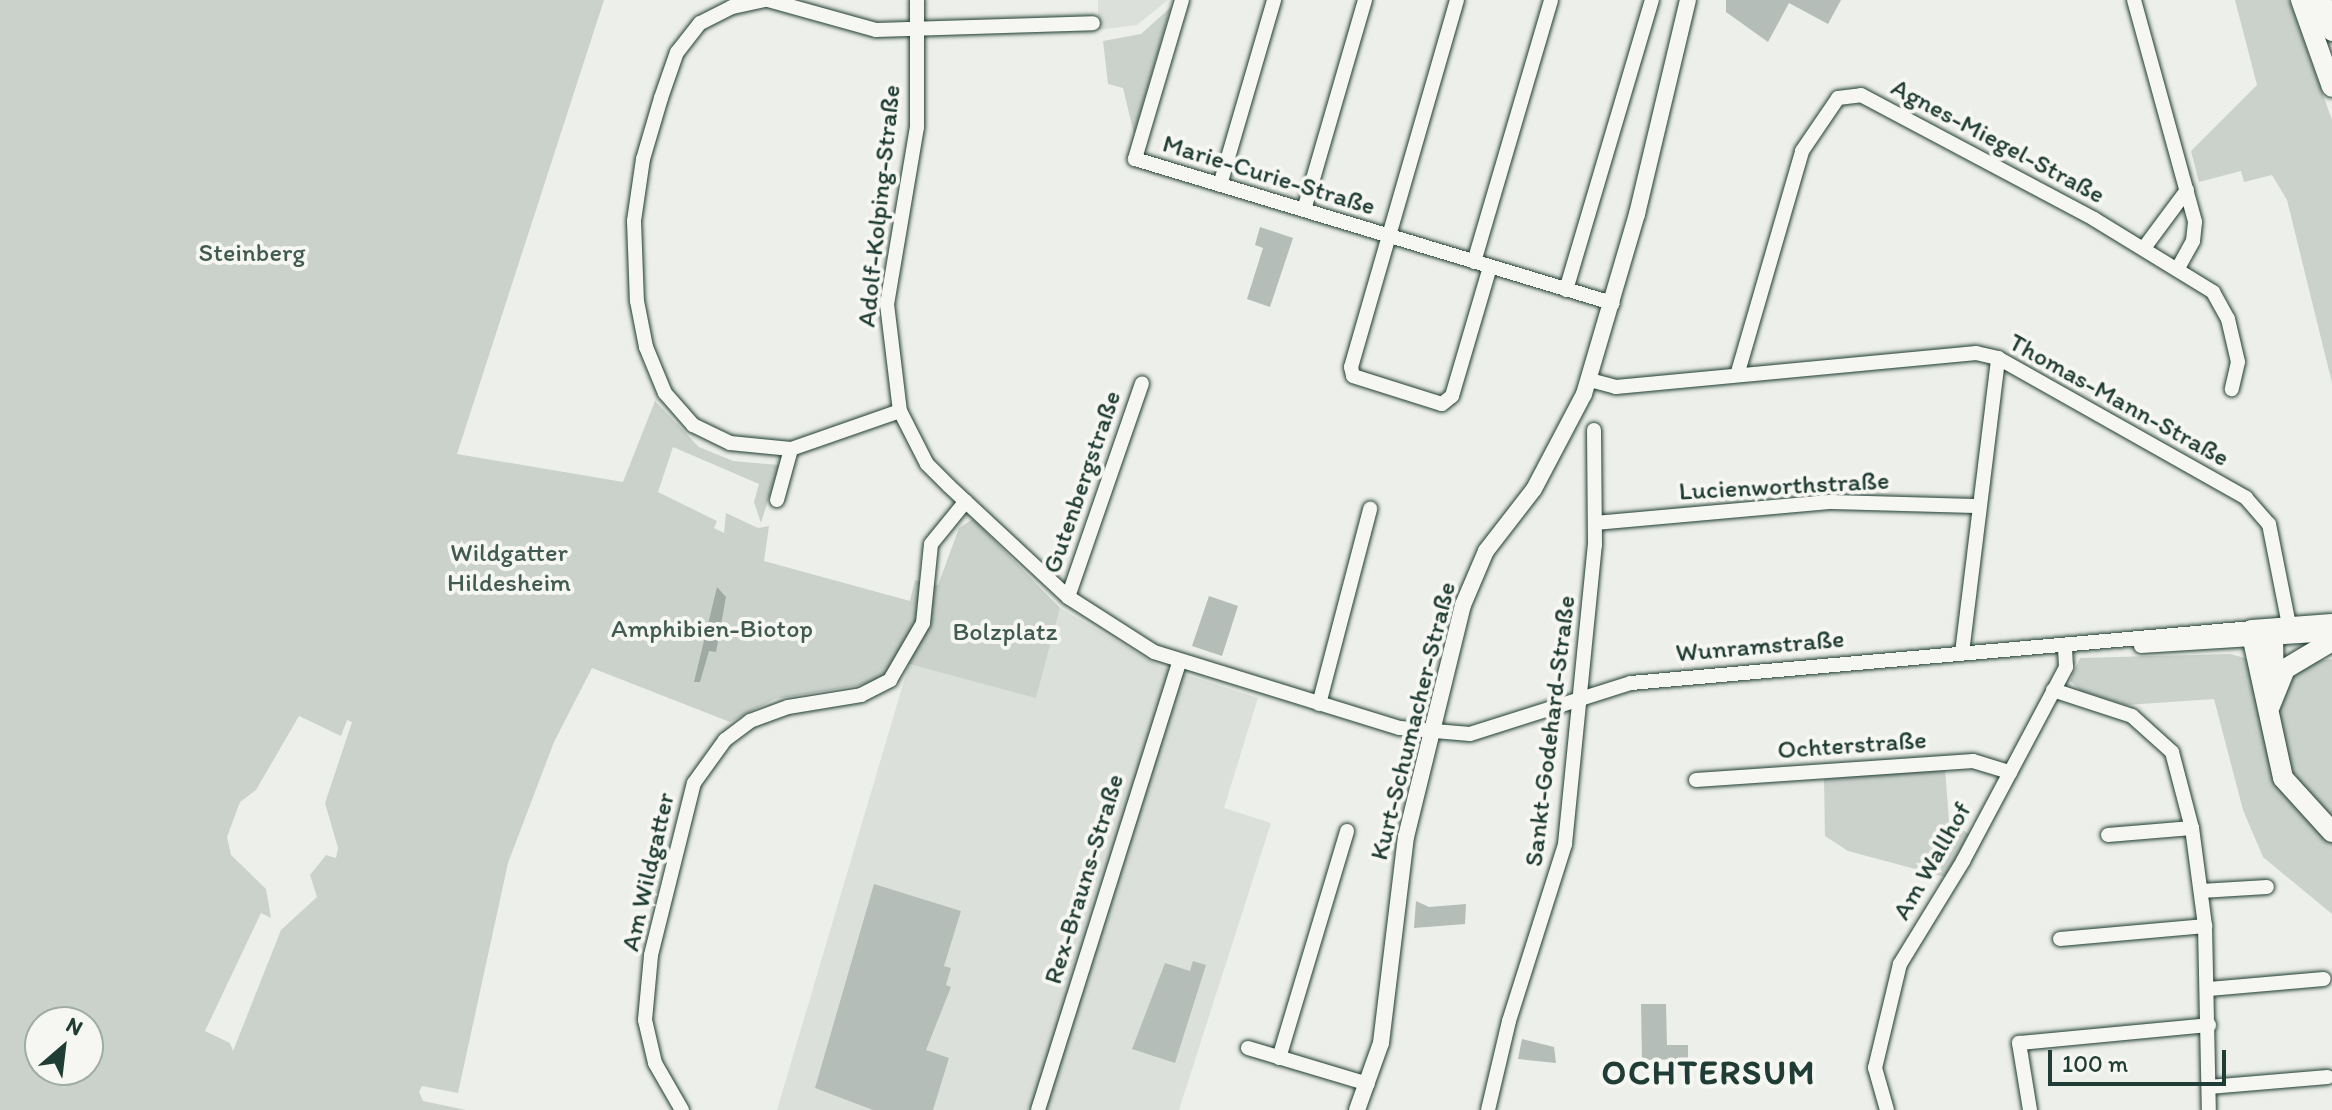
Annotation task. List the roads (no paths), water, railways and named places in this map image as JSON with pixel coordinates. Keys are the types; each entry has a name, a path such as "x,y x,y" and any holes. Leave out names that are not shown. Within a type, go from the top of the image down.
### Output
{"highway":[{"path":"2301,0 2332,87"},
{"path":"2321,0 2332,31"},
{"path":"2268,632 2277,762 2304,804 2332,832"},
{"path":"2272,697 2296,659 2332,641"},
{"path":"2304,804 2332,817"}],"main road":[{"name":"Kurt-Schumacher-Straße","path":"1357,1110 1368,1084 1386,1013 1406,837 1472,579 1534,489 1590,380 1613,303 1688,0"},
{"name":"Wunramstraße","path":"2268,632 2332,622"}],"street":[{"path":"900,411 791,449 730,443 693,425 665,393 646,347 635,282 643,159 677,52 700,23 732,7 766,0 835,24 918,31 1093,23"},
{"name":"Adolf-Kolping-Straße","path":"917,0 917,127 887,304 900,411 927,464 1068,597 1127,638 1179,663 1432,734"},
{"name":"Marie-Curie-Straße","path":"1182,0 1135,159 1613,303"},
{"path":"1220,185 1274,0"},
{"path":"1304,210 1365,0"},
{"path":"1389,236 1457,0"},
{"path":"1474,262 1551,0"},
{"path":"1566,290 1652,0"},
{"path":"2134,0 2187,190 2193,241 2178,268"},
{"name":"Agnes-Miegel-Straße","path":"1738,372 1792,177 1838,98 1861,95 2144,248 2213,292 2228,319 2238,362 2232,389"},
{"path":"2144,248 2187,190"},
{"name":"Marie-Curie-Straße","path":"1389,236 1351,367 1353,376 1442,404 1452,396 1490,267"},
{"name":"Thomas-Mann-Straße","path":"1590,380 1616,387 1738,372 1976,353 1998,358 2246,498 2269,524 2268,632"},
{"path":"1962,653 1975,506 1998,358"},
{"name":"Gutenbergstraße","path":"1068,597 1142,383"},
{"name":"Sankt-Godehard-Straße","path":"1488,1110 1509,1021 1563,855 1581,694 1595,523 1594,437 1577,442"},
{"path":"777,500 791,449"},
{"name":"Am Wildgatter","path":"682,1110 655,1063 645,1020 651,955 694,783 725,740 750,721 788,707 861,695 890,680 923,623 931,544 966,501"},
{"name":"Lucienworthstraße","path":"1595,523 1832,502 1975,506"},
{"path":"1319,704 1370,509"},
{"name":"Wunramstraße","path":"2100,643 2135,647 2268,632"},
{"name":"Wunramstraße","path":"1432,734 1505,725 1581,694 1738,671 2268,632 2332,634"},
{"name":"Am Wallhof","path":"1887,1110 1875,1068 1890,989 2066,667 2065,645"},
{"name":"Rex-Brauns-Straße","path":"1038,1110 1179,663"},
{"path":"2053,690 2153,729 2172,752 2192,828 2205,926 2209,989 2209,1110"},
{"name":"Ochterstraße","path":"1696,780 1973,761 2010,772"},
{"path":"2108,835 2192,828"},
{"path":"1279,1058 1347,831"},
{"path":"2201,891 2267,887"},
{"path":"2060,939 2205,926"},
{"path":"2209,989 2324,979"},
{"path":"2030,1110 2019,1043 2209,1025"},
{"path":"1248,1048 1368,1084"},
{"path":"2209,1087 2328,1077"}],"district":[{"name":"OCHTERSUM","path":"1709,1073"}],"park label":[{"name":"Steinberg","path":"252,253"},
{"name":"Wildgatter Hildesheim","path":"509,568"},
{"name":"Amphibien-Biotop","path":"712,629"},
{"name":"Bolzplatz","path":"1005,632"}]}
